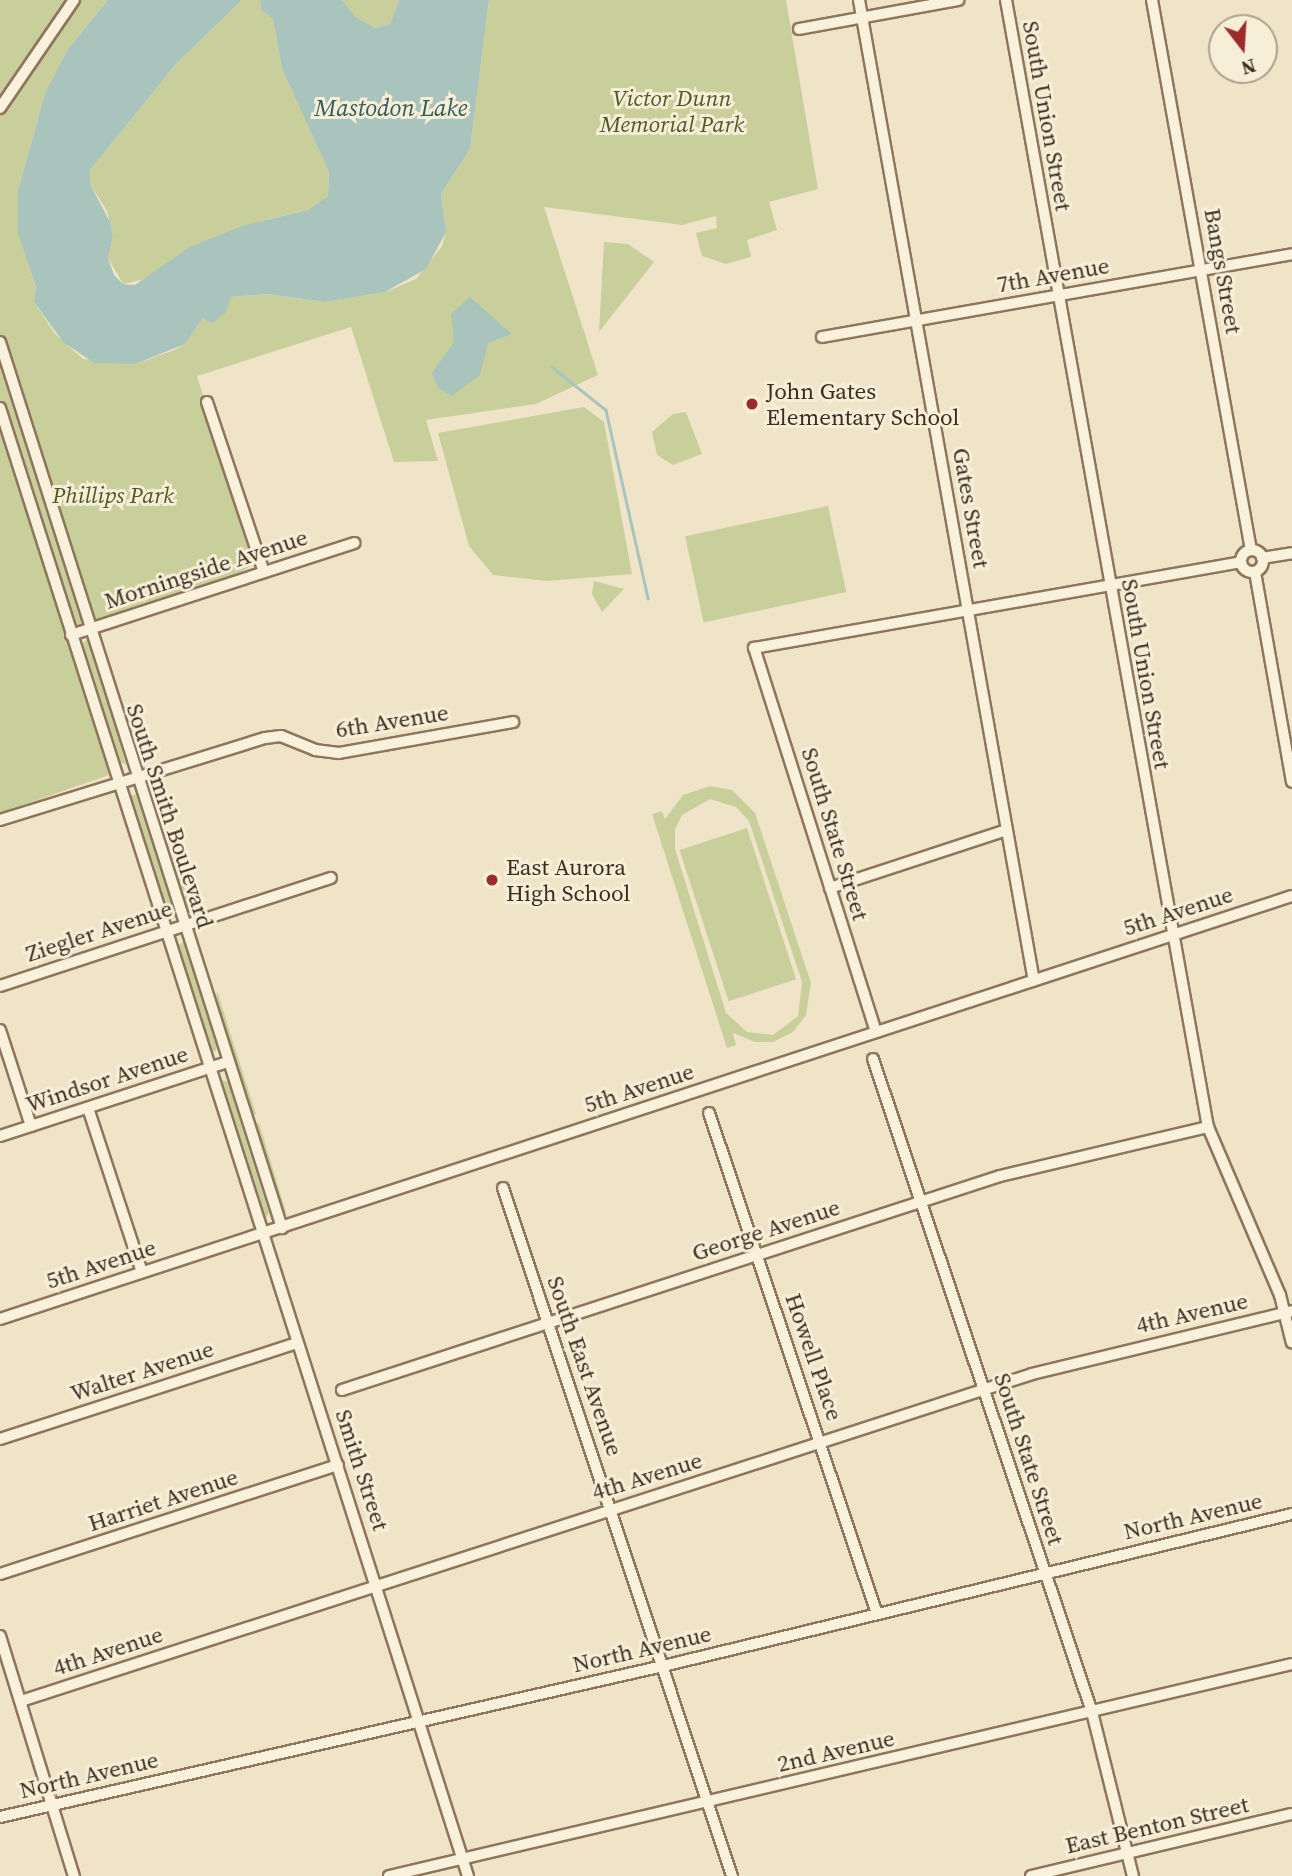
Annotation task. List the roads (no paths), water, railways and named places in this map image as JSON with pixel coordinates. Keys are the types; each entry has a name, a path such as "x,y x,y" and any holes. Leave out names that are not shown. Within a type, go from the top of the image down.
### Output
{"street":[{"path":"0,108 74,0"},
{"name":"Gates Street","path":"859,0 1034,981"},
{"path":"799,29 958,0"},
{"name":"South Union Street","path":"1006,0 1056,296 1208,1126 1289,1312 1292,1343"},
{"name":"Bangs Street","path":"1152,0 1251,550"},
{"name":"7th Avenue","path":"822,337 1292,254"},
{"name":"South Smith Boulevard","path":"0,342 135,777 282,1228"},
{"path":"207,402 264,572"},
{"name":"South Smith Boulevard","path":"0,408 261,1234"},
{"path":"4,421 23,415"},
{"name":"Morningside Avenue","path":"71,635 354,543"},
{"path":"968,609 1240,562 1251,550 1262,558 1292,552"},
{"path":"1262,558 1255,572 1292,782"},
{"path":"1240,562 1247,571 1255,572"},
{"name":"South State Street","path":"876,1032 754,648 968,609"},
{"name":"6th Avenue","path":"0,820 273,737 339,753 513,722"},
{"path":"830,887 1006,830"},
{"name":"Ziegler Avenue","path":"0,986 331,878"},
{"name":"5th Avenue","path":"0,1319 1292,896"},
{"path":"0,1030 31,1125"},
{"name":"South State Street","path":"873,1059 1092,1713 1133,1876"},
{"name":"Windsor Avenue","path":"0,1136 228,1062"},
{"path":"88,1108 142,1272"},
{"name":"Howell Place","path":"709,1113 877,1614"},
{"name":"George Avenue","path":"342,1390 1000,1176 1208,1126"},
{"name":"South East Avenue","path":"503,1188 732,1876"},
{"name":"Smith Street","path":"261,1234 377,1584 417,1720 468,1876"},
{"name":"4th Avenue","path":"21,1701 1055,1367 1289,1312"},
{"name":"Walter Avenue","path":"0,1439 297,1343"},
{"name":"Harriet Avenue","path":"0,1574 338,1465"},
{"name":"North Avenue","path":"0,1817 663,1666 1292,1514"},
{"path":"0,1636 74,1876"},
{"name":"2nd Avenue","path":"389,1876 1292,1664"},
{"name":"East Benton Street","path":"1031,1876 1292,1814"}],"water":[{"name":"Mastodon Lake","path":"108,0 242,0 176,64 90,170 90,184 110,222 113,236 108,258 114,275 123,284 135,285 189,247 245,225 308,210 328,196 329,172 282,69 273,19 261,10 260,0 342,0 356,17 375,28 390,24 399,0 489,0 470,149 441,194 446,232 426,269 385,292 325,302 268,294 231,297 226,312 212,323 203,318 185,344 135,364 94,363 63,342 34,302 36,288 18,233 18,191 45,93 67,50"},
{"path":"470,297 512,334 488,343 480,375 452,396 438,388 432,373 454,342 451,314"}],"waterway":[{"path":"552,367 606,410 648,598"}],"place":[{"name":"John Gates Elementary School","path":"752,404"},
{"name":"East Aurora High School","path":"492,880"}],"park label":[{"name":"Victor Dunn Memorial Park","path":"672,111"},
{"name":"Phillips Park","path":"113,495"}]}
